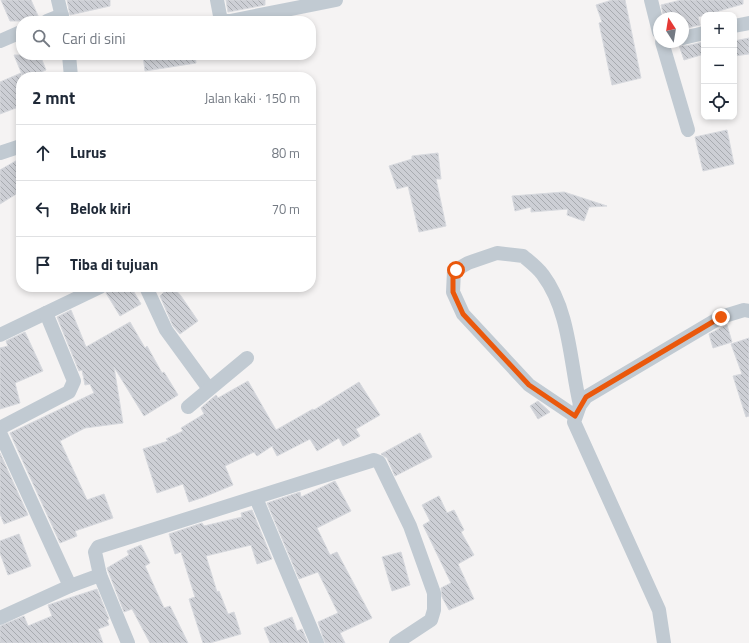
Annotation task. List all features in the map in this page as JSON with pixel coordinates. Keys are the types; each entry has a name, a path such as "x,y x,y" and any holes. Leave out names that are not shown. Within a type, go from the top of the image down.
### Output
{"street":[{"path":"58,0 62,16"},
{"path":"217,0 219,16"},
{"path":"255,16 336,0"},
{"path":"651,0 654,12"},
{"path":"737,25 749,23"},
{"path":"0,40 16,34"},
{"path":"689,37 701,34"},
{"path":"664,48 688,130"},
{"path":"69,60 71,72"},
{"path":"0,153 16,148"},
{"path":"496,254 523,256 543,275 563,314 577,411 529,385 463,314 453,292 454,271 468,263 496,254"},
{"path":"0,335 90,292"},
{"path":"148,292 166,330 209,389"},
{"path":"664,643 659,610 574,422 577,411 586,397 721,317 746,310"},
{"path":"0,428 69,392 72,387 74,381 46,313"},
{"path":"188,406 247,358"},
{"path":"0,433 70,586"},
{"path":"128,643 100,575 95,552 98,547 374,460 379,462 410,526 434,593 434,610 431,620 396,643"},
{"path":"256,498 317,643"},
{"path":"0,618 70,586 100,575"}],"building":[{"path":"1,0 31,0 38,16 16,16 16,21 10,21"},
{"path":"67,0 110,0 110,6 70,15"},
{"path":"226,0 265,0 265,5 228,12"},
{"path":"612,0 625,0 641,78 612,85 599,23 602,22 596,5"},
{"path":"681,0 743,0 743,4 715,12 701,12 701,16 698,17 700,25 689,28 689,12 663,12 661,5"},
{"path":"749,38 749,54 737,56 737,40"},
{"path":"701,43 701,55 684,60 680,48 689,48 689,45"},
{"path":"16,60 42,60 46,70 41,72 21,72"},
{"path":"144,60 196,60 196,63 145,71"},
{"path":"16,75 16,108 0,114 0,82"},
{"path":"727,130 734,164 703,171 695,137"},
{"path":"438,153 441,179 436,179 446,226 419,232 408,186 397,189 389,166 412,159 412,156"},
{"path":"16,161 16,194 0,204 0,170"},
{"path":"564,192 607,206 589,207 584,221 567,215 568,209 531,212 531,207 515,211 512,196"},
{"path":"134,292 141,304 120,316 106,293"},
{"path":"164,292 177,292 198,321 180,334 173,326 160,296"},
{"path":"71,310 86,347 130,322 145,348 147,346 162,373 164,372 178,395 144,416 114,367 123,423 85,428 60,441 87,500 104,494 113,518 75,531 77,536 60,543 10,433 94,393 90,384 85,385 82,370 79,371 57,317"},
{"path":"727,325 732,342 713,348 709,334"},
{"path":"25,332 43,371 15,383 20,403 0,409 0,348 8,346 6,341"},
{"path":"749,338 749,416 746,417 733,376 742,374 731,344"},
{"path":"248,381 276,430 313,409 314,410 359,382 380,415 356,429 360,436 343,446 339,438 317,451 310,439 277,456 272,446 257,456 254,452 225,466 233,485 204,497 189,502 183,484 157,493 143,449 168,441 166,439 183,431 181,428 204,414 201,408 216,395 218,398"},
{"path":"538,401 550,412 538,419 530,406"},
{"path":"420,433 432,457 395,476 387,458 381,454"},
{"path":"0,453 28,515 4,524 0,514"},
{"path":"335,481 351,511 317,528 330,555 337,552 372,618 340,633 345,643 325,643 318,622 338,613 318,572 299,579 267,503 300,492 301,497"},
{"path":"439,496 447,513 454,510 464,530 461,532 474,555 458,564 474,599 449,610 442,597 441,588 451,583 423,525 430,521 422,505"},
{"path":"252,510 272,559 257,564 251,545 206,556 217,592 219,591 228,614 234,612 241,634 210,643 203,643 189,599 195,597 181,552 175,554 169,534 202,523 204,526 242,517 241,513"},
{"path":"19,534 31,566 8,575 0,553 0,541"},
{"path":"141,545 150,563 145,566 164,608 170,606 188,643 150,643 132,609 124,612 107,568 129,555 127,551"},
{"path":"401,552 410,585 392,591 382,557"},
{"path":"97,589 109,619 107,620 109,625 98,629 103,643 0,643 0,626 24,616 28,626 52,616 48,605"},
{"path":"292,617 297,631 302,629 308,643 270,643 264,628"}],"route":[{"path":"456,270 453,272 453,292 463,314 529,385 575,416 586,397 721,317"}]}
